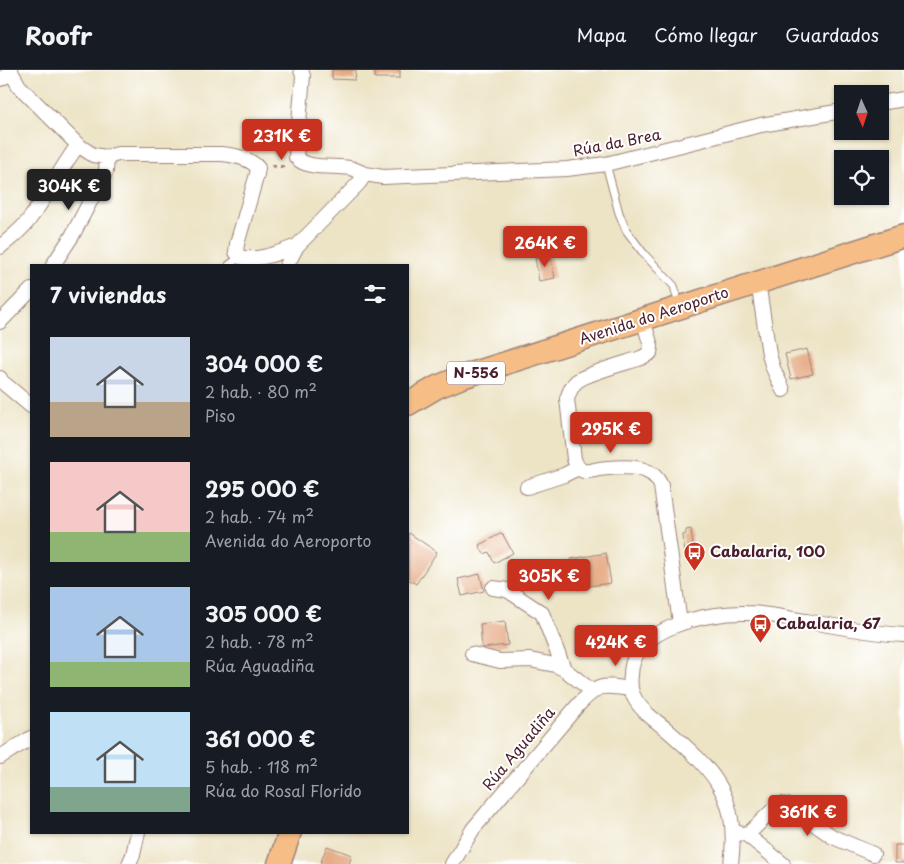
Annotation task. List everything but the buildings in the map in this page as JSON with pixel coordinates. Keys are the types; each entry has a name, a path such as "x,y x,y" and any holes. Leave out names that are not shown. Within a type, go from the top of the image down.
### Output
{"main road":[{"name":"Avenida do Aeroporto","path":"409,403 437,387 462,378 904,236"},
{"path":"279,864 289,834"}],"street":[{"path":"299,162 296,157 296,151 303,76 301,70"},
{"path":"7,74 78,145 93,155 106,157 118,154 221,154 234,156 254,164 258,168 257,174 234,261 259,257 297,246"},
{"path":"889,102 904,99"},
{"name":"Rúa da Brea","path":"299,162 308,165 351,168 365,174 383,177 567,169 606,164 761,125 834,112"},
{"path":"0,247 15,236 31,218 60,170 78,145"},
{"path":"54,264 72,236 106,171 106,157"},
{"path":"288,264 297,246 359,183 365,174"},
{"path":"758,282 769,354 783,390"},
{"path":"0,322 30,291"},
{"path":"643,320 651,346 650,353 641,358 586,377 576,382 569,391 567,399 574,459 578,468 584,471 620,467 636,468 653,474 659,480 680,624"},
{"path":"0,380 30,405"},
{"path":"527,487 564,475 578,468"},
{"path":"493,588 507,590 542,613 564,670"},
{"path":"783,864 741,834 714,776 700,760 646,713 635,700 630,689 631,667 637,652 654,636 680,624 712,615 747,612 864,630 904,634"},
{"path":"472,654 500,661 530,660 555,665 592,691 605,686 630,689"},
{"name":"Rúa Aguadiña","path":"452,864 473,829 592,691"},
{"path":"0,757 30,739"},
{"path":"731,864 741,834 782,804 787,805 833,837 873,854"},
{"path":"129,864 136,846 138,834"}],"lane":[{"path":"606,164 619,213 626,230 644,254 674,286 680,308"}],"path":[{"path":"254,164 280,167 292,166 299,162"}],"place":[{"name":"Cabalaria, 100","path":"694,571"},
{"name":"Cabalaria, 67","path":"760,643"}]}
